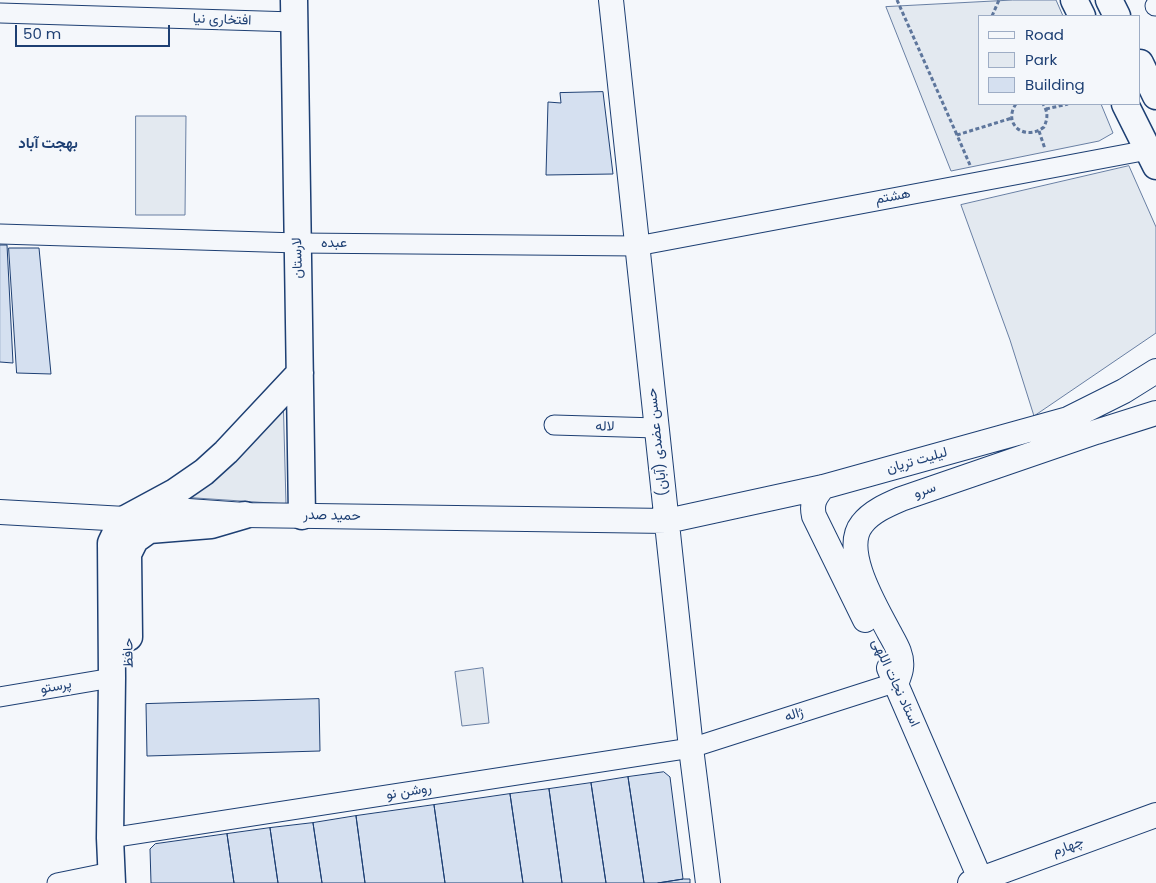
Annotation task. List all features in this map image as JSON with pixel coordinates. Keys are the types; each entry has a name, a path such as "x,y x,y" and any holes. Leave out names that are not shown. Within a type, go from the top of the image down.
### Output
{"main road":[{"path":"1074,0 1082,15"},
{"path":"1109,0 1116,15"},
{"name":"لارستان","path":"294,11 302,516"},
{"path":"1141,65 1156,96"},
{"path":"1126,105 1152,158"},
{"path":"125,519 175,492 204,472 226,452 300,373"},
{"name":"حافظ","path":"120,877 118,837 121,676 128,554 135,540 148,530 211,525 245,515"},
{"name":"حافظ","path":"121,676 110,551 114,535 125,519"}],"street":[{"name":"حسن عضدی (آبان)","path":"611,0 708,883"},
{"name":"افتخاری نیا","path":"0,13 294,11"},
{"name":"هشتم","path":"637,246 977,182 1152,158"},
{"name":"عبده","path":"0,234 298,243 637,246"},
{"name":"لیلیت تریان","path":"667,520 823,487 1068,419 1124,391 1156,371"},
{"name":"سرو","path":"896,682 901,668 900,653 862,576 856,554 855,543 861,524 884,506 900,499 1156,413"},
{"name":"لاله","path":"554,426 657,428"},
{"name":"استاد نجات اللهی","path":"823,487 813,504 816,523 896,682 978,882"},
{"name":"حمید صدر","path":"0,512 125,519 154,509 245,515 667,520"},
{"name":"پرستو","path":"0,697 121,676"},
{"name":"ژاله","path":"692,748 896,682"},
{"name":"روشن نو","path":"118,837 692,748"},
{"name":"چهارم","path":"978,882 1156,815"},
{"path":"57,883 120,877"}],"path":[{"path":"897,0 977,182"},
{"path":"992,15 999,0"},
{"path":"1016,105 1012,113 1013,123 1021,131 1033,133 1044,127 1047,121 1046,109 1044,105"},
{"path":"1046,109 1064,105"},
{"path":"957,135 1012,118"}],"green space":[{"path":"1013,0 1056,0 1063,15 978,15 978,105 1101,105 1113,133 1099,141 951,171 886,7"},
{"path":"136,116 186,116 185,215 136,215"},
{"path":"1129,166 1156,227 1156,333 1034,416 1010,340 961,205"},
{"path":"283,392 286,504 181,497"},
{"path":"483,668 489,723 462,726 455,672"}],"building":[{"path":"603,92 613,174 546,175 548,102 561,103 560,93"},
{"path":"0,245 7,245 13,363 0,362"},
{"path":"9,248 39,248 51,374 17,373"},
{"path":"319,699 320,751 147,756 146,704"},
{"path":"664,772 670,777 683,879 644,883 628,777"},
{"path":"628,777 644,883 606,883 591,783"},
{"path":"591,783 606,883 562,883 549,789"},
{"path":"549,789 562,883 523,883 510,794"},
{"path":"510,794 523,883 445,883 434,805"},
{"path":"434,805 445,883 365,883 356,816"},
{"path":"356,816 365,883 322,883 313,823"},
{"path":"313,823 322,883 278,883 270,828"},
{"path":"270,828 278,883 234,883 227,834"},
{"path":"227,834 234,883 151,883 150,849 155,844"},
{"path":"690,879 690,883 658,883"}],"district":[{"name":"بهجت آباد","path":"48,144"}]}
